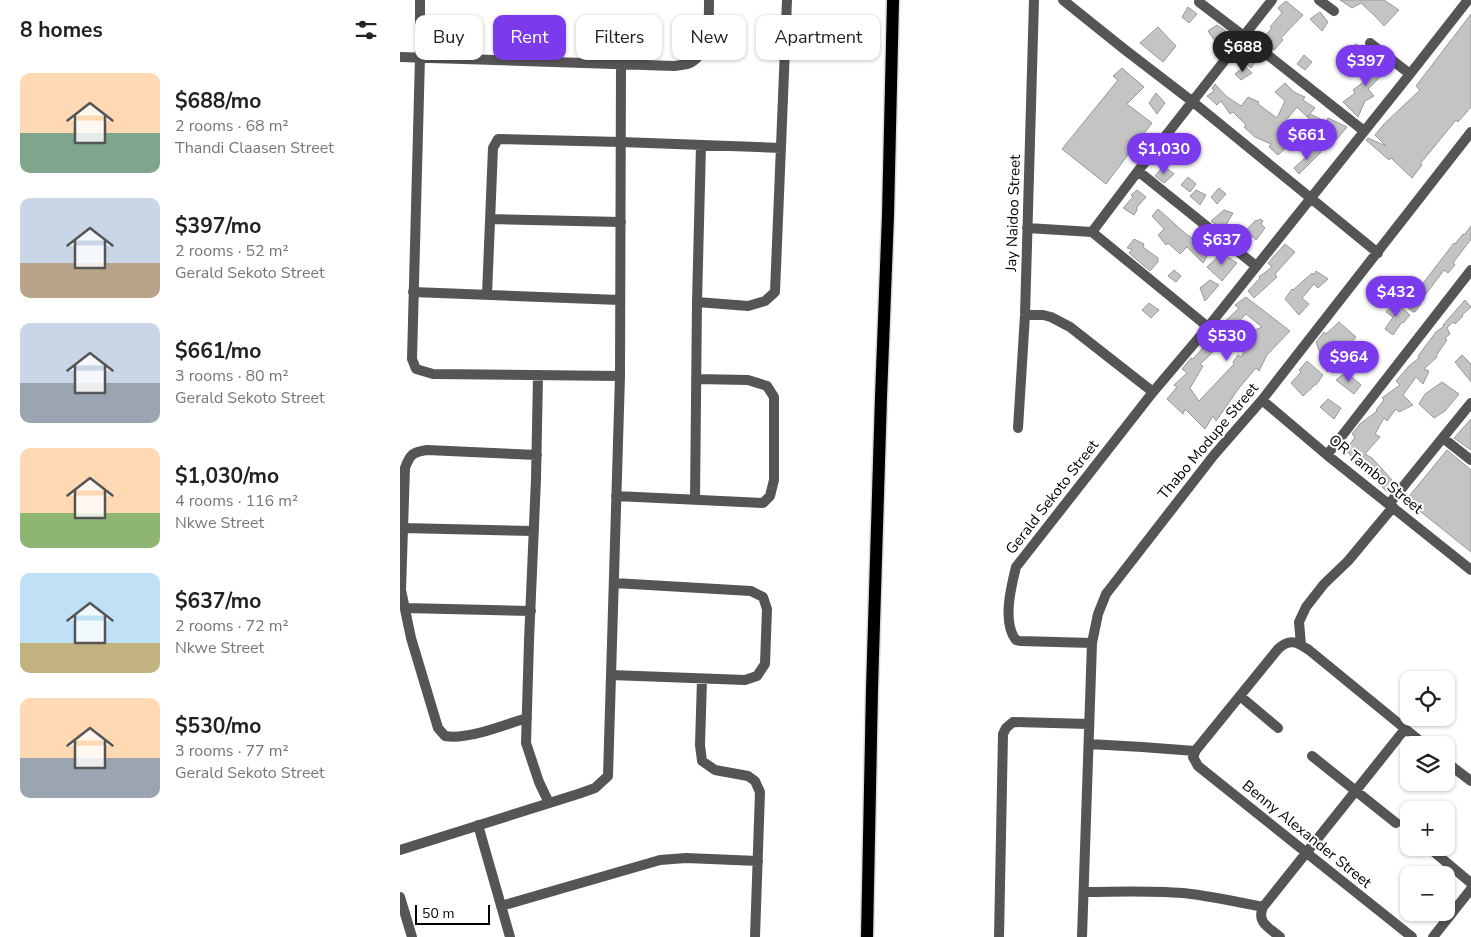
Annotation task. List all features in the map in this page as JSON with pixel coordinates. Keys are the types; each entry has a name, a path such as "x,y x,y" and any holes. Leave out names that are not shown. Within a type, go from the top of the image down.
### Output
{"main road":[{"path":"867,937 872,689 888,215 893,0"}],"street":[{"path":"420,0 420,15"},
{"path":"483,59 674,66 691,63 703,51 709,27 709,0"},
{"path":"697,302 748,306 765,301 774,292 788,0"},
{"name":"Jay Naidoo Street","path":"1018,428 1025,315 1034,0"},
{"path":"1092,232 1272,0"},
{"path":"1319,0 1334,11"},
{"path":"1068,2 1378,253"},
{"path":"1199,2 1364,132"},
{"name":"Gerald Sekoto Street","path":"1092,643 1020,642 1016,640 1012,633 1008,614 1012,580 1016,567 1153,392 1208,328 1410,74 1462,2"},
{"path":"1370,43 1410,74"},
{"path":"400,56 415,57"},
{"path":"420,60 412,359 416,369 433,374 620,376"},
{"path":"400,850 594,788 608,776 620,376 621,64"},
{"name":"Thabo Modupe Street","path":"1082,937 1092,643 1098,614 1106,594 1214,455 1262,400 1471,132"},
{"path":"487,295 493,148 498,139 781,148"},
{"path":"695,499 701,145"},
{"path":"1138,171 1256,266"},
{"path":"490,219 621,222"},
{"path":"1026,228 1092,232 1208,328"},
{"path":"1327,455 1471,270"},
{"path":"414,292 620,300"},
{"path":"1025,315 1051,317 1070,327 1153,392"},
{"path":"538,375 526,743 539,782 549,803"},
{"path":"616,496 763,503 770,496 774,480 774,397 766,386 748,380 696,379"},
{"name":"OR Tambo Street","path":"1262,400 1327,455 1471,570"},
{"path":"1301,645 1299,622 1306,607 1324,584 1348,561 1471,403"},
{"path":"1443,438 1471,460"},
{"path":"527,718 465,736 444,736 438,728 410,638 401,590 405,468 408,458 415,451 536,455"},
{"path":"403,528 534,531"},
{"path":"611,675 745,680 757,676 765,664 767,609 763,597 751,591 614,583"},
{"path":"405,608 531,611"},
{"path":"1089,744 1196,751 1284,644 1289,642 1301,645 1309,650 1414,736"},
{"path":"702,679 700,745 702,761 715,770 748,776 755,781 760,792 756,937"},
{"path":"1240,696 1278,728"},
{"path":"999,937 1003,734 1006,728 1013,722 1089,724"},
{"path":"1280,937 1261,919 1260,913 1263,907 1405,729"},
{"name":"Benny Alexander Street","path":"1196,751 1193,757 1198,766 1412,937"},
{"path":"1312,756 1396,823"},
{"path":"1455,769 1471,781"},
{"path":"478,825 510,937"},
{"path":"1439,856 1471,883"},
{"path":"501,906 660,860 686,858 758,861"},
{"path":"1433,937 1471,889"},
{"path":"1084,892 1138,891 1190,894 1263,907"},
{"path":"400,897 412,937"}],"building":[{"path":"1340,0 1384,0 1399,10 1384,26 1361,3 1352,8"},
{"path":"1286,1 1303,15 1281,38 1283,40 1274,50 1263,38 1282,13 1278,8"},
{"path":"1188,7 1197,14 1189,23 1182,17"},
{"path":"1320,12 1328,22 1322,31 1310,19"},
{"path":"1471,14 1471,107 1458,122 1456,120 1420,164 1422,165 1412,178 1391,158 1389,160 1366,140 1368,138 1386,146 1375,135 1420,90 1416,86"},
{"path":"1217,25 1226,31 1215,41 1208,31"},
{"path":"1158,27 1176,46 1163,62 1140,43"},
{"path":"1356,44 1365,50 1357,60 1349,50"},
{"path":"1248,52 1257,59 1251,68 1240,59"},
{"path":"1304,55 1312,62 1305,70 1297,64"},
{"path":"1377,57 1390,67 1368,89 1374,96 1365,101 1358,117 1343,102 1355,93 1353,90 1366,80 1364,77 1375,65 1372,62"},
{"path":"1245,66 1252,73 1241,80 1235,74"},
{"path":"1122,68 1144,87 1127,104 1152,123 1106,184 1062,149 1118,80 1113,76"},
{"path":"1285,83 1294,92 1305,97 1303,100 1315,108 1307,117 1297,107 1279,129 1294,141 1278,155 1269,147 1271,144 1255,137 1244,127 1246,125 1233,112 1230,114 1221,101 1217,105 1207,96 1214,91 1212,88 1215,84 1226,96 1241,106 1248,97 1259,102 1258,104 1277,118 1285,101 1275,92"},
{"path":"1156,93 1165,103 1157,114 1149,103"},
{"path":"1310,114 1326,122 1328,118 1347,127 1324,150 1312,140 1323,130 1308,118"},
{"path":"1182,138 1192,146 1185,157 1173,147"},
{"path":"1317,147 1321,152 1299,174 1294,168"},
{"path":"1164,166 1174,174 1164,183 1155,176"},
{"path":"1188,177 1196,184 1190,192 1181,185"},
{"path":"1219,188 1226,194 1217,204 1211,197"},
{"path":"1137,190 1146,197 1137,207 1134,215 1123,208 1133,197 1131,195"},
{"path":"1196,190 1206,195 1200,205 1190,196"},
{"path":"1158,209 1209,253 1203,263 1187,247 1180,254 1168,243 1166,245 1158,235 1164,229 1152,216"},
{"path":"1224,210 1233,213 1223,230 1211,221"},
{"path":"1260,219 1263,221 1261,224 1265,228 1256,240 1252,236 1244,247 1236,241 1256,220"},
{"path":"1471,226 1471,239 1453,263 1455,265 1448,273 1444,270 1420,302 1421,304 1413,312 1407,307 1417,291 1454,243"},
{"path":"1134,239 1144,244 1143,247 1158,258 1158,262 1150,271 1129,253 1132,249 1127,248"},
{"path":"1285,244 1295,252 1275,274 1277,277 1254,298 1248,291 1259,277 1272,267 1268,263"},
{"path":"1222,253 1237,263 1222,281 1207,267"},
{"path":"1174,270 1181,276 1176,282 1168,276"},
{"path":"1316,271 1328,279 1318,288 1314,284 1302,298 1309,304 1299,315 1285,299 1292,289 1312,273 1314,275"},
{"path":"1383,276 1389,282 1375,300 1367,295"},
{"path":"1210,280 1219,285 1205,301 1200,288"},
{"path":"1246,297 1290,331 1267,355 1259,371 1256,368 1239,388 1216,421 1213,416 1205,429 1185,409 1183,414 1167,399 1177,387 1174,385 1187,373 1182,369 1217,332 1216,330 1239,308 1235,305","holes":["1246,314 1262,327 1246,334 1252,339 1241,357 1238,355 1233,362 1234,364 1199,401 1190,388 1203,366 1200,364"]},
{"path":"1465,300 1471,307 1455,324 1453,322 1447,328 1450,334 1445,338 1447,340 1437,357 1424,369 1429,371 1423,384 1416,377 1403,395 1413,405 1399,412 1396,409 1387,421 1384,418 1375,434 1380,437 1365,454 1372,458 1392,480 1387,492 1364,468 1363,470 1346,450 1355,437 1352,434 1360,424 1377,411 1384,400 1382,398 1400,385 1396,381 1419,358 1418,356 1436,332 1444,326"},
{"path":"1395,302 1410,315 1402,322 1393,335 1385,329 1393,317 1386,312"},
{"path":"1149,303 1159,310 1151,318 1142,310"},
{"path":"1339,322 1356,337 1327,372 1316,342 1324,332 1326,334"},
{"path":"1462,355 1471,364 1471,382 1455,362"},
{"path":"1307,361 1323,375 1316,385 1303,396 1291,383 1301,372 1299,370"},
{"path":"1346,372 1361,385 1354,394 1336,380"},
{"path":"1442,382 1459,394 1445,411 1434,418 1419,404 1425,394"},
{"path":"1328,399 1341,408 1334,419 1320,407"},
{"path":"1471,419 1471,450 1454,438"},
{"path":"1447,450 1471,470 1471,552 1406,500"}]}
